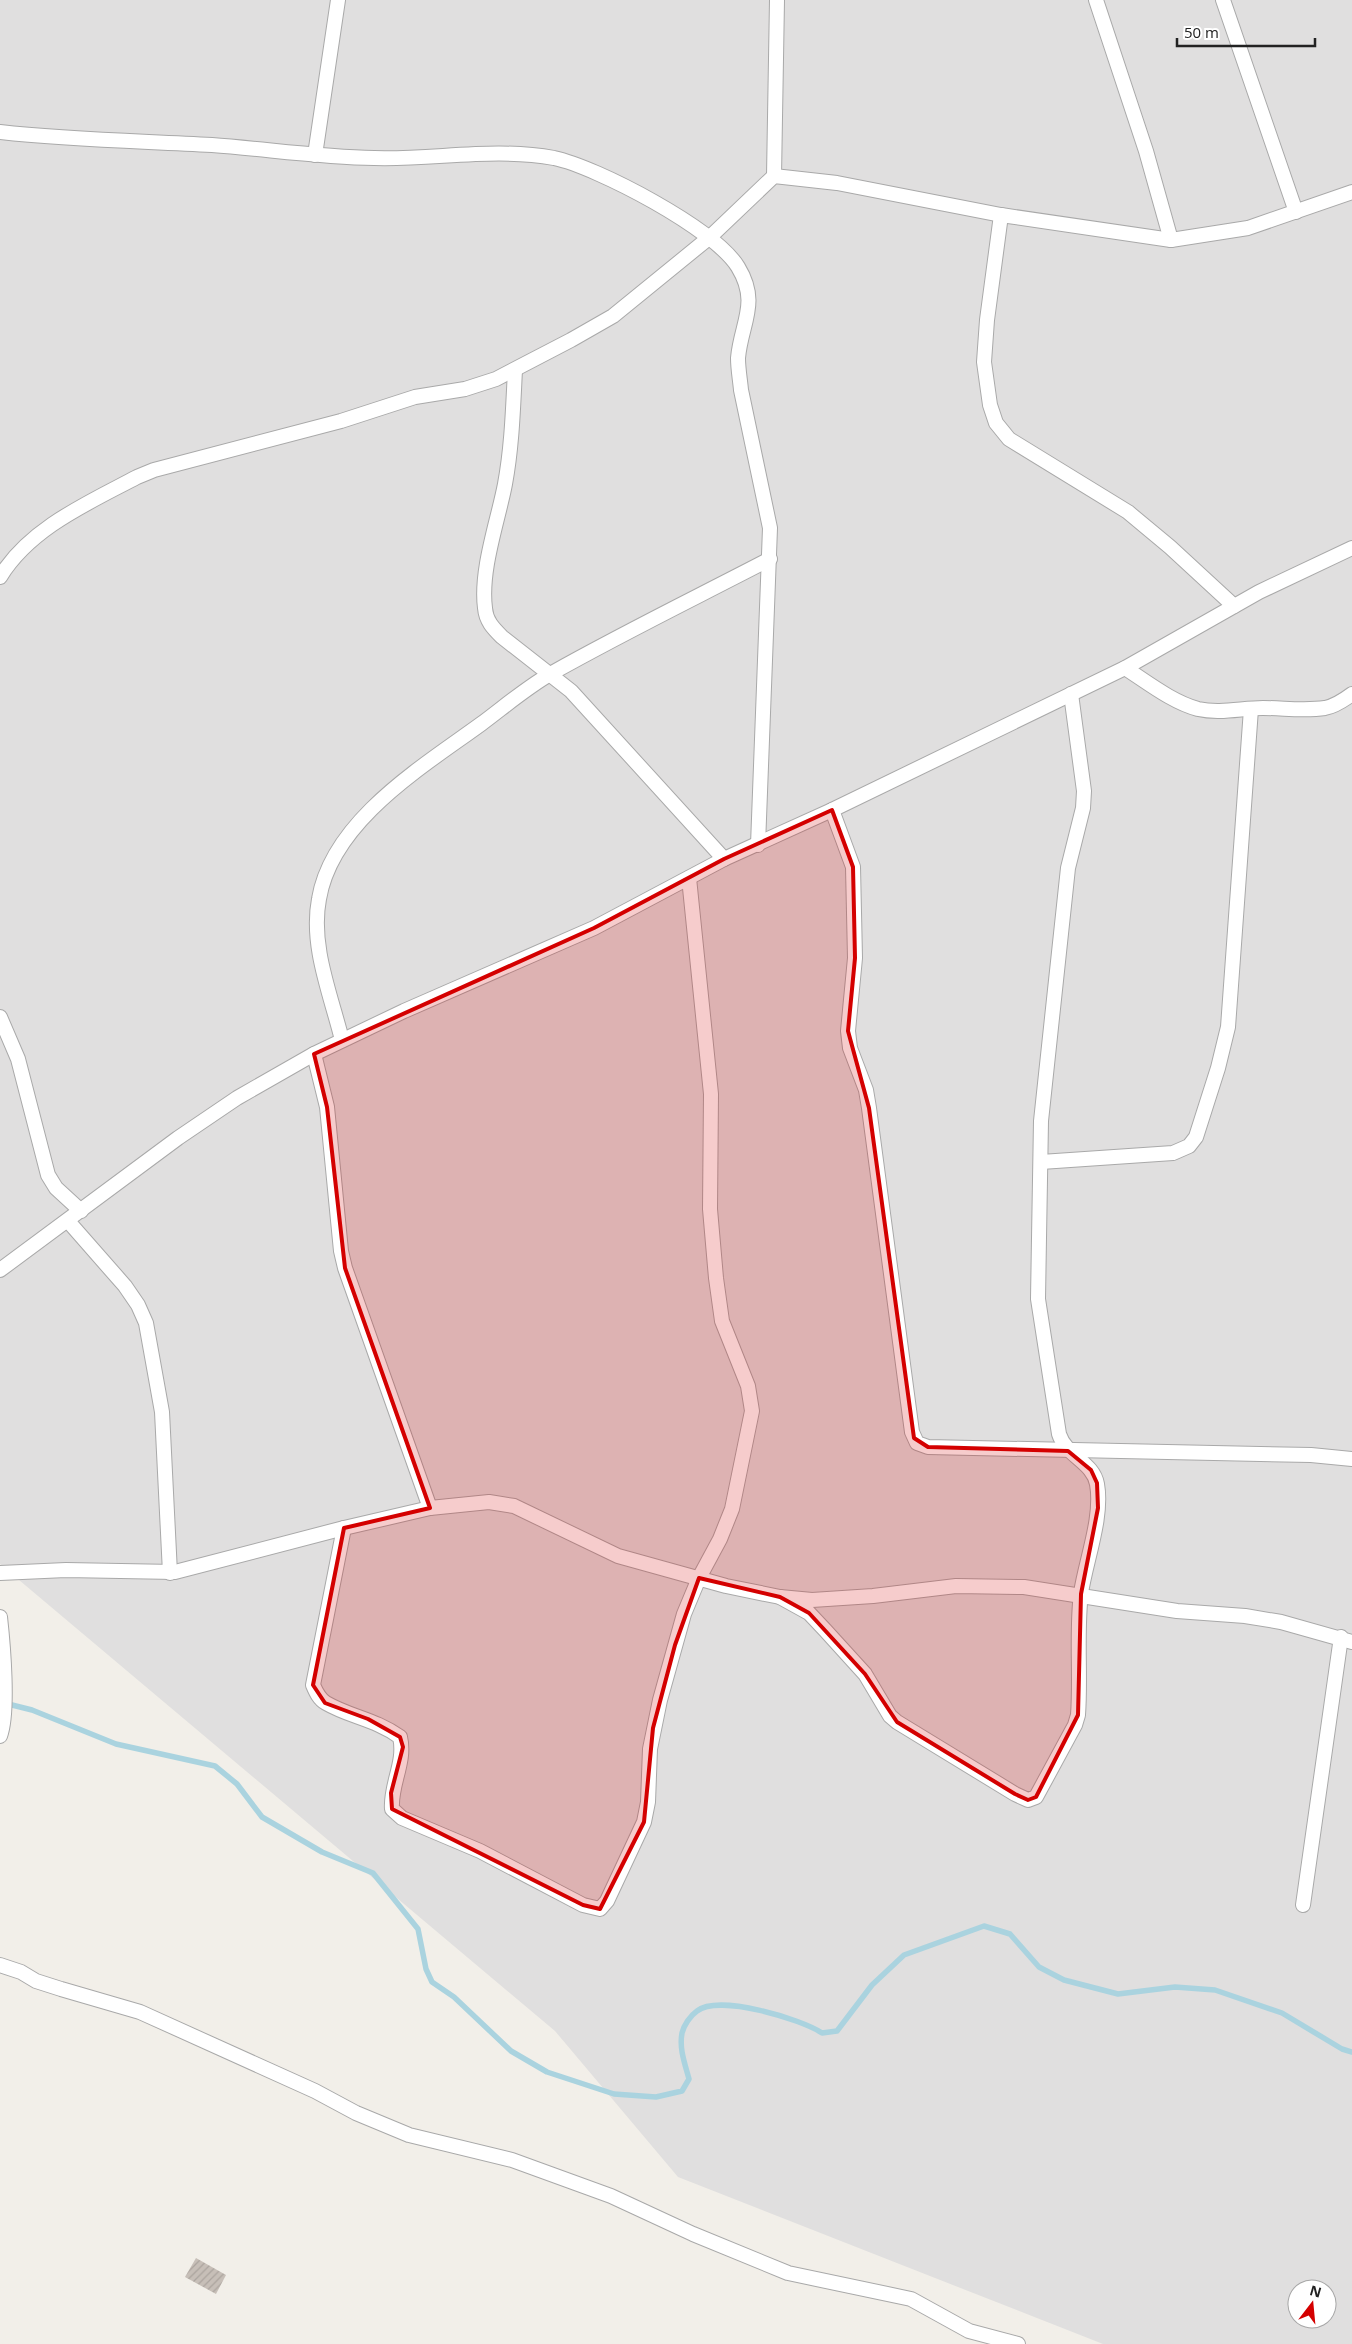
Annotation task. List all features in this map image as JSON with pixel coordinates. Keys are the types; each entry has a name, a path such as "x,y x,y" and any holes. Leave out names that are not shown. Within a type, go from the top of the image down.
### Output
{"street":[{"path":"315,155 338,0"},
{"path":"0,556 23,546 94,500 154,470 341,421 415,397 465,389 496,379 613,316 710,237 774,176 777,0"},
{"path":"1096,0 1146,151 1171,240"},
{"path":"1224,0 1296,212"},
{"path":"0,132 95,141 157,142 315,155 384,158 524,153 557,159 592,170 627,187 710,237 737,265 745,281 749,301 739,352 739,371 741,390 770,528 758,844"},
{"path":"774,176 837,183 1002,215 1171,240 1248,228 1352,192"},
{"path":"1002,215 987,320 984,362 990,405 996,423 1009,439 1016,444 1128,512 1170,546 1234,606"},
{"path":"515,370 510,451 486,577 485,607 488,619 493,628 571,691 724,859"},
{"path":"0,577 23,546"},
{"path":"0,1270 186,1133 237,1098 314,1054 594,928 724,859 832,810 1125,668 1234,606 1299,572 1352,548"},
{"path":"342,1040 319,948 316,924 319,900 326,871 351,831 416,772 550,674 770,560"},
{"path":"1125,668 1162,691 1197,708 1230,711 1327,707 1344,700 1352,694"},
{"path":"780,1597 809,1613 825,1630 865,1674 890,1716 897,1722 1015,1794 1031,1800 1036,1797 1075,1725 1078,1715 1081,1594 1098,1508 1098,1491 1095,1476 1091,1470 1068,1451 1062,1443 1059,1434 1038,1299 1042,1121 1068,868 1083,808 1084,791 1071,694"},
{"path":"1041,1162 1173,1153 1189,1146 1198,1132 1218,1068 1228,1027 1251,709"},
{"path":"832,810 854,867 855,958 848,1031 850,1048 866,1090 914,1438 917,1443 928,1447 1303,1455 1352,1459"},
{"path":"344,1528 313,1685 317,1695 325,1703 368,1719 400,1737 403,1747 391,1793 392,1809 402,1818 480,1851 595,1910 600,1909 607,1901 644,1822 647,1811 650,1749 675,1645 699,1578 720,1539 732,1509 752,1411 748,1386 722,1321 716,1278 710,1208 711,1094 689,878"},
{"path":"0,1017 18,1059 48,1174 56,1188 82,1211"},
{"path":"314,1054 327,1108 341,1251 345,1268 430,1508"},
{"path":"68,1221 125,1286 138,1305 146,1323 162,1412 170,1572"},
{"path":"0,1573 66,1570 170,1572 199,1567 344,1528 430,1508 488,1502 502,1503 534,1515 618,1556 780,1597 812,1600 873,1596 956,1586 994,1585 1081,1594 1177,1611 1244,1616 1281,1622 1346,1640 1303,1906"},
{"path":"0,1617 3,1676 3,1712 0,1736"},
{"path":"0,1965 61,1989 140,2012 315,2091 356,2113 409,2135 512,2160 611,2196 693,2234 788,2273 910,2299 969,2331 1018,2344"}],"highlighted area":[{"path":"832,810 853,867 855,958 848,1031 869,1108 914,1438 928,1447 1068,1451 1091,1470 1097,1483 1098,1508 1081,1594 1078,1715 1036,1797 1028,1800 1015,1794 897,1722 865,1674 825,1630 809,1613 780,1597 699,1578 675,1645 653,1728 644,1822 600,1909 583,1905 392,1809 391,1793 403,1747 400,1737 368,1719 325,1703 313,1685 344,1528 430,1508 345,1268 327,1107 314,1054 594,928 724,859"}],"shaded area":[{"path":"0,0 1352,0 1352,2344 1103,2344 678,2177 555,2031 0,1564"}],"building":[{"path":"196,2258 226,2275 216,2294 185,2277"}],"waterway":[{"path":"4,1703 32,1710 116,1744 215,1766 237,1784 262,1817 322,1852 373,1873 418,1929 426,1969 432,1982 454,1997 511,2051 547,2072 614,2094 656,2097 682,2091 689,2079 682,2051 682,2033 692,2015 708,2006 723,2005 760,2010 797,2021 822,2033 837,2031 872,1985 904,1955 984,1926 1010,1934 1039,1967 1064,1980 1118,1994 1175,1987 1215,1990 1282,2013 1342,2049 1352,2052"}]}
